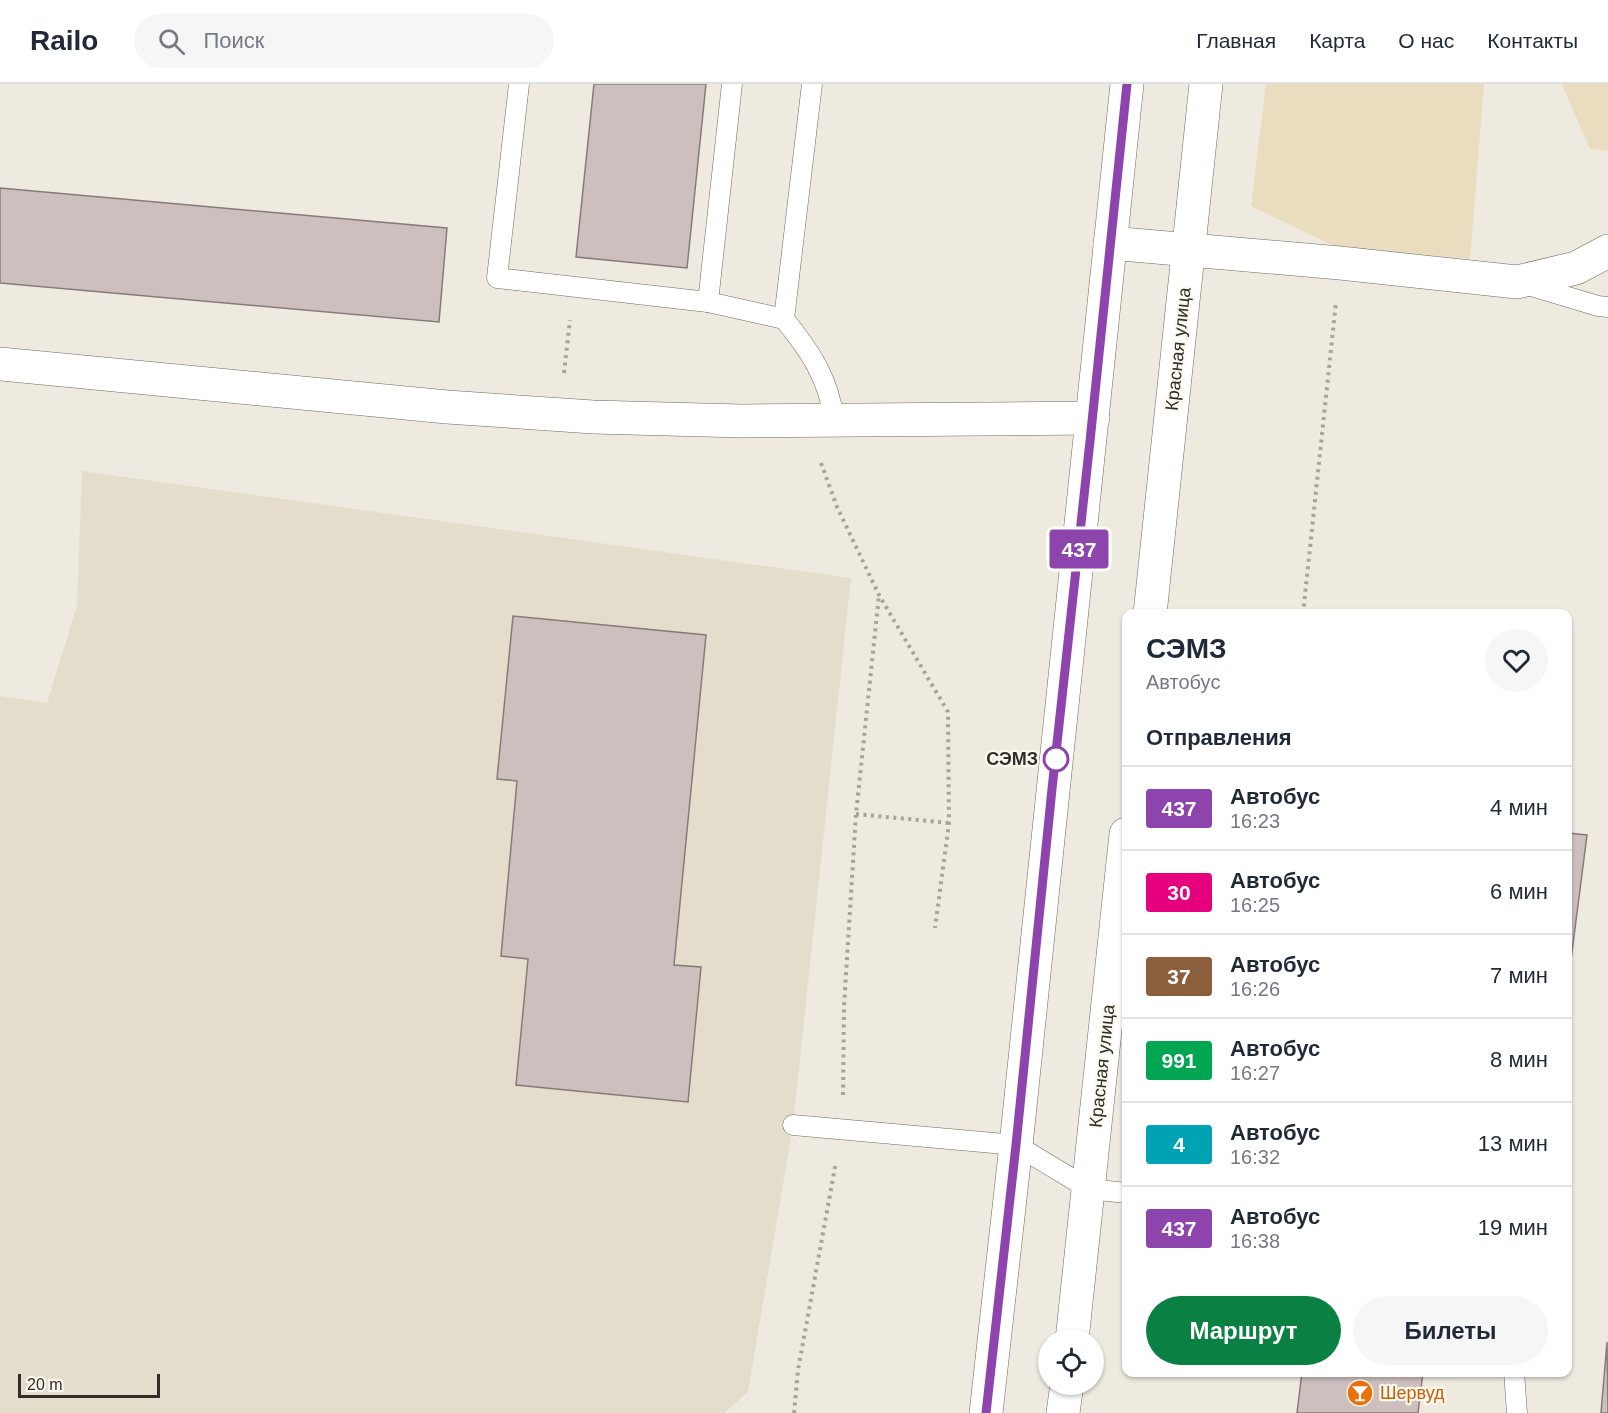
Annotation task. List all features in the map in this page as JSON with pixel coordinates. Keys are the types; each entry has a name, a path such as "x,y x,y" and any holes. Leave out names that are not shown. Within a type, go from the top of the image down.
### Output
{"main road":[{"path":"986,1413 1127,84"},
{"name":"Красная улица","path":"1151,609 1206,84"},
{"path":"1110,243 1340,263 1517,282 1576,268 1608,251"},
{"path":"0,364 560,416 741,422 1093,418"},
{"name":"Красная улица","path":"1073,1329 1122,872"},
{"path":"1064,1413 1066,1395"}],"lane":[{"path":"519,84 497,278 708,302 784,319 803,343 828,389 819,420"},
{"path":"708,302 732,84"},
{"path":"784,319 812,84"},
{"path":"1517,282 1608,307"},
{"path":"793,1125 1016,1145 1089,1189 1122,1193"},
{"path":"1514,1377 1517,1413"}],"path":[{"path":"1304,609 1340,263"},
{"path":"560,416 573,287"},
{"path":"819,420 837,507 879,595 948,712 949,823 935,928"},
{"path":"794,1413 798,1370 842,1129 844,1006 856,814 879,595"},
{"path":"856,814 949,823"}],"shaded area":[{"path":"1266,84 1484,84 1470,259 1340,249 1251,206"},
{"path":"1562,84 1608,84 1608,151 1590,149"},
{"path":"82,471 851,578 793,1125 748,1392 724,1413 0,1413 0,696 47,703 77,605"}],"building":[{"path":"594,84 706,84 687,268 576,257"},
{"path":"0,188 447,228 439,322 0,283"},
{"path":"513,616 706,635 674,965 701,967 688,1102 516,1085 528,959 501,956 517,781 497,779"},
{"path":"1572,833 1587,835 1572,952"},
{"path":"1607,1342 1608,1413 1601,1413"},
{"name":"Шервуд","path":"1301,1377 1422,1377 1418,1413 1297,1413"}],"bus line":[{"name":"437","path":"986,1413 1127,84"}],"place":[{"name":"СЭМЗ","path":"1056,759"},
{"name":"Шервуд","path":"1360,1393"}]}
